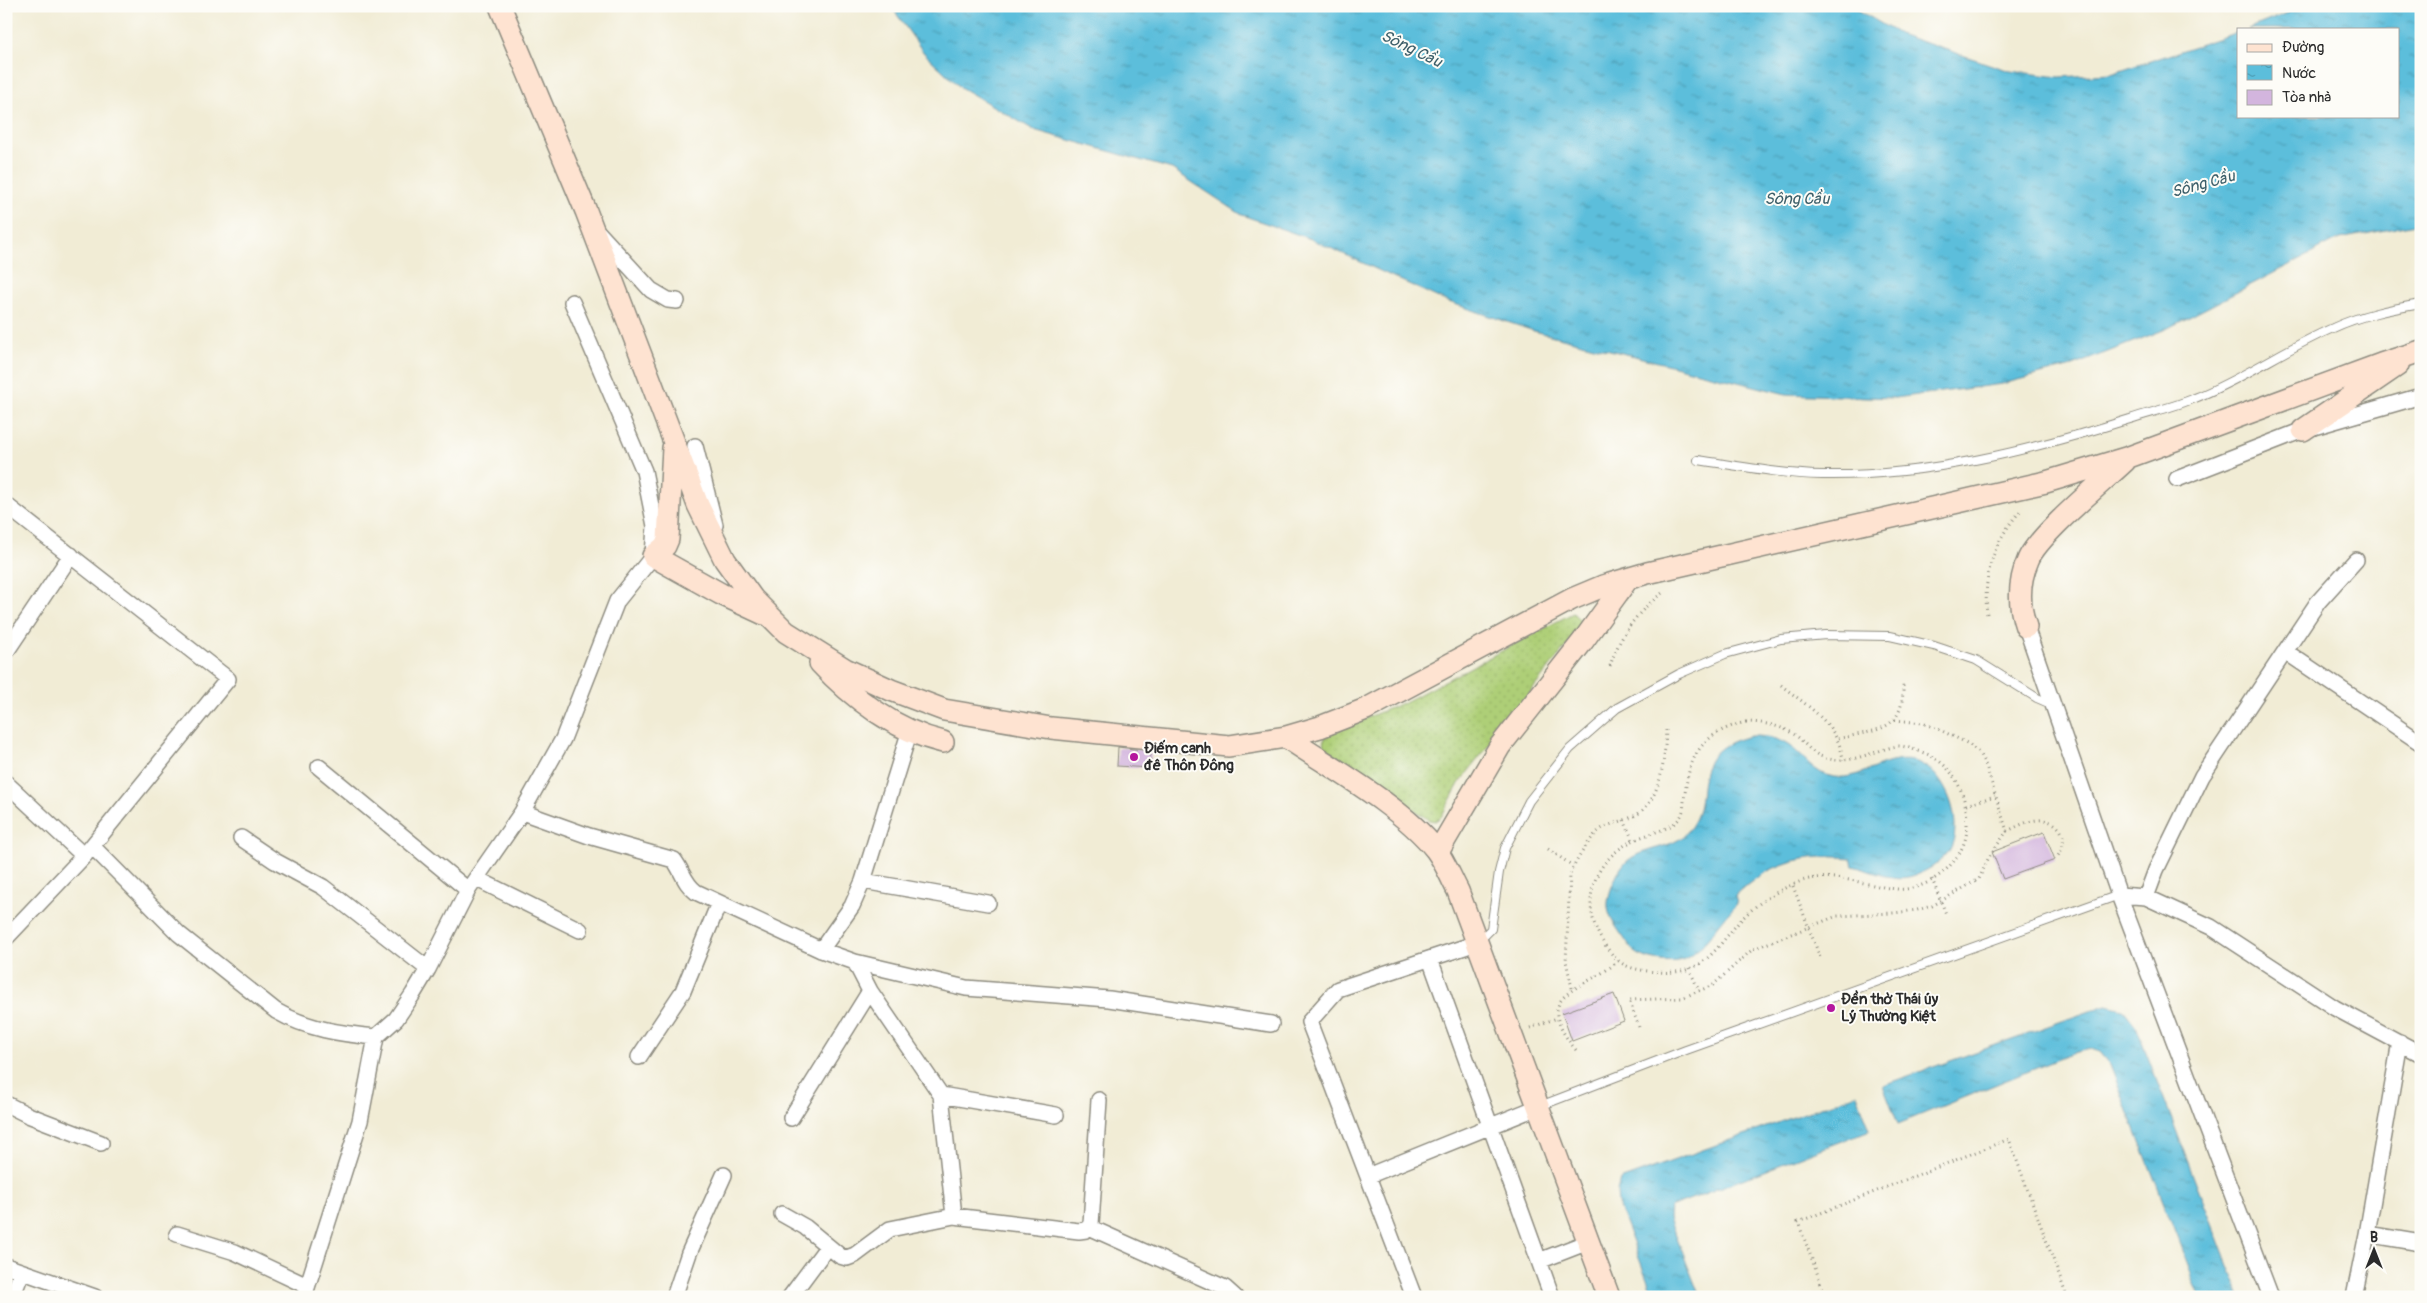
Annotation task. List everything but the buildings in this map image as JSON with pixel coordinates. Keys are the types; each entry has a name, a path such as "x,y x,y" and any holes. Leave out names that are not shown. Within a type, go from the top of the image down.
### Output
{"main road":[{"path":"500,6 592,227 698,505 725,560 741,584 768,616"},
{"path":"674,442 668,539 665,546 653,556 721,594 768,616 800,640 845,669 891,690 944,710 1051,728 1229,746 1286,737 1320,727 1366,709 1572,599 1627,580 1715,557 2046,482 2129,458 2417,352"},
{"path":"2303,430 2417,352"},
{"path":"2026,627 2020,611 2019,587 2028,558 2050,532 2129,458"},
{"path":"1438,852 1500,746 1577,649 1627,580"},
{"path":"800,640 832,676 855,697 910,730 943,742"},
{"path":"1286,737 1399,814 1419,830 1438,852 1458,891 1609,1297"}],"street":[{"path":"592,227 626,260 651,290 668,300 677,301"},
{"path":"177,1234 234,1252 305,1291 360,1121 376,1037 396,1019 428,969 472,884 522,812 563,739 617,601 653,556 655,526 644,472 572,302"},
{"path":"2177,480 2303,430 2421,396"},
{"path":"695,446 725,560"},
{"path":"6,505 228,679 88,851 6,938"},
{"path":"6,652 71,555"},
{"path":"2146,897 2156,870 2202,776 2318,602 2356,560"},
{"path":"2026,627 2119,895 2271,1297"},
{"path":"2286,652 2421,743"},
{"path":"821,950 852,906 863,881 910,730"},
{"path":"319,767 472,884 580,930"},
{"path":"6,783 88,851 179,934 276,1011 287,1018 323,1030 344,1035 376,1037"},
{"path":"522,812 589,836 674,860 680,869 686,885 696,892 821,950 855,962 966,988 1109,999 1271,1024"},
{"path":"241,838 274,861 323,887 428,969"},
{"path":"863,881 988,903"},
{"path":"2119,895 2146,897 2211,927 2335,1008 2421,1054"},
{"path":"639,1057 683,991 719,903"},
{"path":"1414,1297 1370,1175 1309,1022 1338,989 1477,943"},
{"path":"1430,959 1552,1297"},
{"path":"855,962 870,991 941,1095 954,1216"},
{"path":"791,1118 870,991"},
{"path":"2354,1297 2367,1234 2400,1042"},
{"path":"941,1095 1056,1115"},
{"path":"1089,1227 1099,1100"},
{"path":"6,1104 28,1115 101,1143"},
{"path":"1370,1175 1538,1107"},
{"path":"674,1297 690,1253 724,1175"},
{"path":"782,1214 805,1227 844,1257 851,1257 890,1229 954,1216 1079,1231 1089,1227 1225,1288 1235,1297"},
{"path":"2367,1234 2421,1243"},
{"path":"1539,1261 1588,1242"},
{"path":"790,1297 828,1246"},
{"path":"6,1266 96,1297"},
{"path":"12,1297 22,1272"}],"lane":[{"path":"1698,460 1770,471 1821,475 1862,474 1902,472 2034,446 2089,432 2192,399 2219,388 2333,328 2386,310 2421,304"},
{"path":"1477,943 1491,929 1499,872 1505,848 1529,801 1570,749 1618,708 1679,674 1725,654 1781,639 1826,635 1890,636 1934,646 1976,660 2037,698 2055,706"},
{"path":"1538,1107 1686,1050 2119,895"}],"path":[{"path":"1987,614 1986,601 1989,569 1997,545 2005,530 2046,482"},
{"path":"1610,666 1618,643 1639,612 1667,590"},
{"path":"1838,739 1888,727 1895,720 1903,700 1903,682"},
{"path":"1781,685 1816,713 1838,739 1843,760"},
{"path":"1895,720 1922,723 1969,744 1979,753 1986,766 2007,831"},
{"path":"1746,722 1759,722 1776,726 1796,736 1822,757 1843,760 1902,746 1931,754 1955,778 1966,805 1967,830 1963,845 1954,862 1932,879 1920,885 1900,890 1861,880 1828,878 1805,880 1762,903 1741,920 1710,958 1689,968 1660,972 1626,966 1618,961 1602,940 1595,925 1590,899 1592,885 1607,860 1621,847 1672,825 1680,818 1683,810 1690,762 1702,746 1729,726 1746,722"},
{"path":"1572,988 1566,961 1568,886 1573,866 1596,832 1642,810 1653,795 1662,768 1666,728"},
{"path":"1966,805 1995,796"},
{"path":"1624,820 1633,841"},
{"path":"1639,1027 1629,1000 1682,998 1713,985 1753,949 1837,916 1918,910 1941,901 1979,879 1989,857 2007,831 2026,822 2047,820 2057,825 2063,832 2063,850 2056,858"},
{"path":"1548,849 1573,866"},
{"path":"1932,879 1946,914"},
{"path":"1793,886 1821,960"},
{"path":"1576,1050 1562,1034 1558,1018 1557,1010 1563,996 1572,988 1602,974 1618,961"},
{"path":"1689,968 1699,991"},
{"path":"1528,1029 1558,1018"},
{"path":"1826,1297 1798,1222 2009,1139 2067,1297"}],"green space":[{"path":"1573,613 1580,620 1579,630 1460,782 1441,817 1435,821 1429,820 1324,748 1325,735 1407,701"}],"water":[{"name":"Sông Cầu","path":"891,6 1851,6 1899,34 2010,71 2059,77 2111,74 2237,32 2237,118 2400,118 2400,28 2250,28 2305,6 2421,6 2421,223 2339,239 2166,329 2072,366 2002,384 1895,398 1786,394 1534,331 1443,300 1311,239 1242,215 1172,169 1034,130 960,87 924,53"},
{"path":"1752,736 1762,736 1784,743 1794,749 1820,772 1834,777 1846,777 1902,760 1913,761 1925,766 1941,782 1952,805 1955,829 1949,851 1942,859 1928,869 1917,874 1897,878 1853,866 1851,858 1818,857 1788,863 1761,875 1735,896 1737,904 1704,943 1689,956 1682,960 1671,962 1639,955 1627,943 1609,911 1610,893 1619,871 1624,864 1638,854 1671,844 1683,836 1697,816 1704,776 1711,758 1724,746"},
{"path":"2107,1005 2123,1009 2136,1026 2240,1297 2200,1297 2110,1064 2100,1052 2091,1049 2076,1052 1898,1124 1883,1085"},
{"path":"1857,1094 1870,1130 1670,1207 1669,1218 1700,1297 1654,1297 1618,1204 1617,1191 1620,1180"}],"place":[{"name":"Điếm canh đê Thôn Đông","path":"1134,757"},
{"name":"Đền thờ Thái úy Lý Thường Kiệt","path":"1831,1008"}]}
